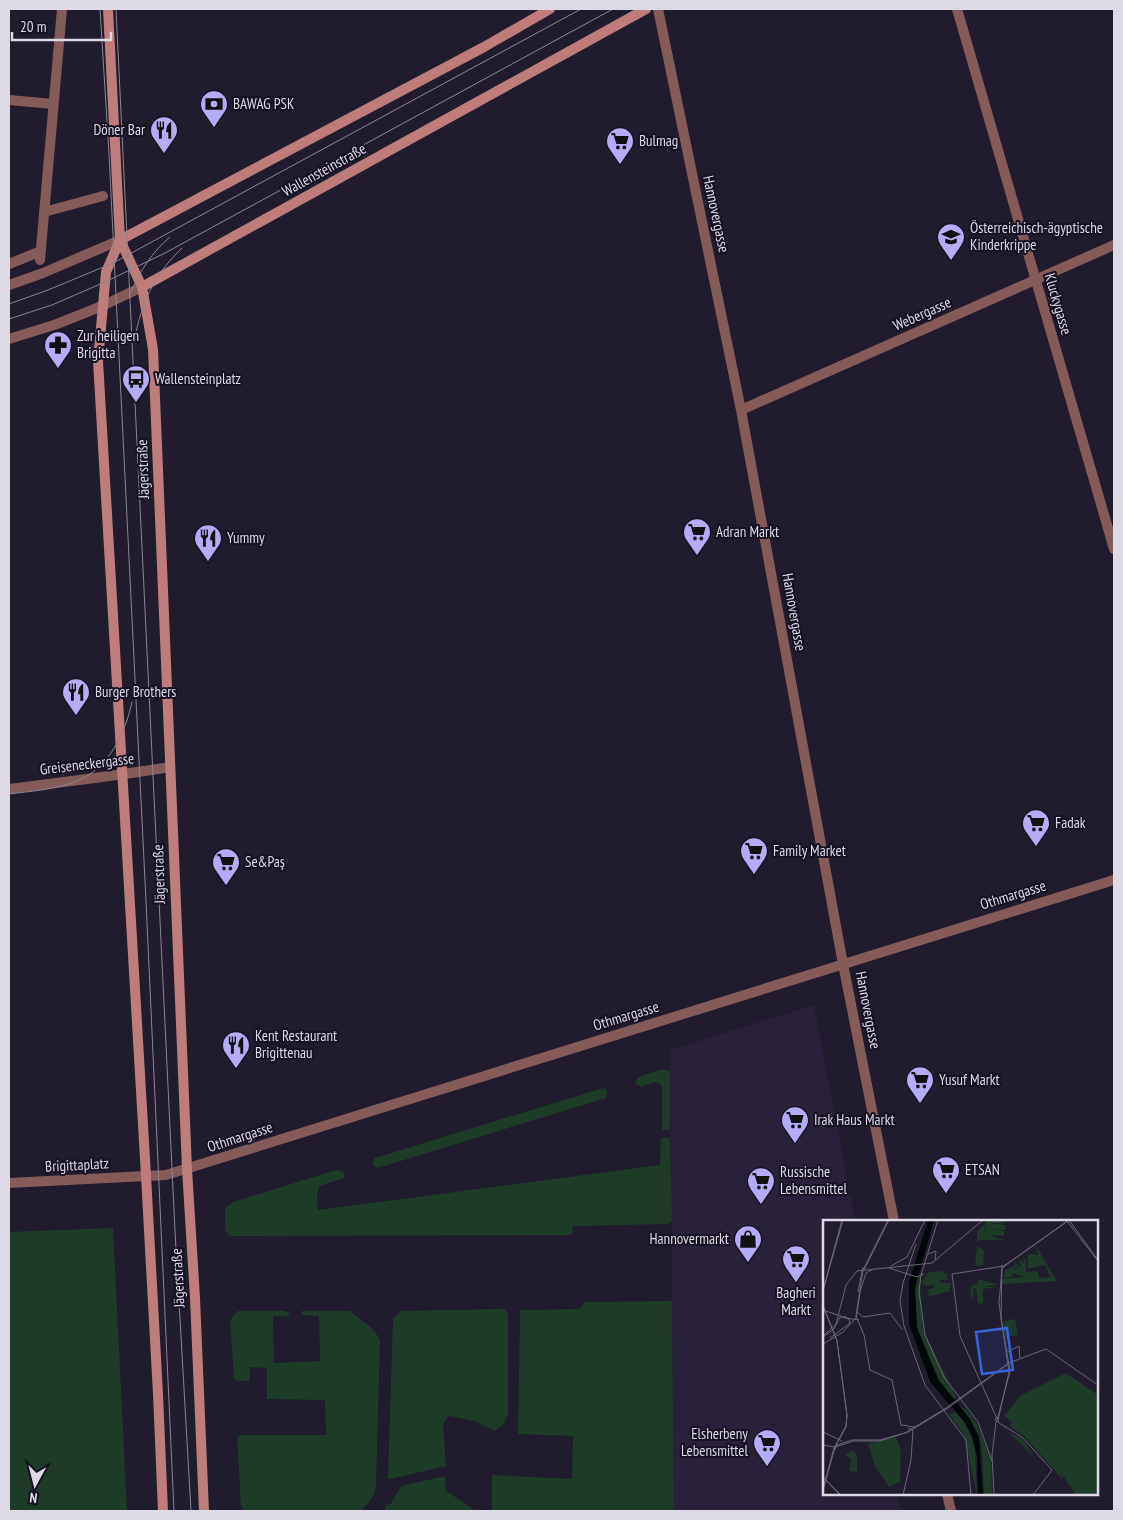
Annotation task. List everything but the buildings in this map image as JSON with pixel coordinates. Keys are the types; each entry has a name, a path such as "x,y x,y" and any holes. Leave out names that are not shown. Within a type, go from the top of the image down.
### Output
{"main road":[{"name":"Jägerstraße","path":"108,9 120,240 142,287 154,349 187,1169 195,1298 204,1511"},
{"path":"120,240 475,51 550,9"},
{"name":"Wallensteinstraße","path":"142,287 646,9"},
{"name":"Jägerstraße","path":"120,240 106,272 98,361 146,1176 163,1511"}],"street":[{"path":"9,264 41,256 62,9"},
{"name":"Hannovergasse","path":"658,9 742,410 843,964 894,1220"},
{"name":"Kluckygasse","path":"957,9 1114,550"},
{"path":"9,100 53,104"},
{"path":"44,212 104,196"},
{"path":"9,285 43,273 120,240"},
{"name":"Webergasse","path":"742,410 1114,245"},
{"name":"Wallensteinstraße","path":"9,339 57,324 142,287"},
{"name":"Greiseneckergasse","path":"9,789 86,778 122,776 170,767"},
{"name":"Othmargasse","path":"146,1176 166,1175 187,1169 1114,880"},
{"name":"Brigittaplatz","path":"9,1183 146,1176"},
{"path":"947,1495 951,1511"}],"shaded area":[{"name":"Hannovermarkt","path":"814,1005 855,1220 823,1220 823,1495 897,1495 900,1511 674,1511 670,1050"}],"green space":[{"path":"663,1069 669,1071 670,1074 670,1130 662,1130 662,1087 660,1084 654,1082 641,1087 635,1083 638,1077"},
{"path":"603,1088 606,1089 606,1098 378,1168 373,1165 375,1158"},
{"path":"661,1138 670,1138 672,1218 671,1222 667,1224 573,1226 572,1235 230,1236 225,1230 225,1208 233,1202 336,1170 343,1171 345,1176 342,1179 319,1186 317,1193 318,1210 660,1165"},
{"path":"113,1228 127,1511 9,1511 9,1232"},
{"path":"672,1301 674,1511 492,1511 492,1475 572,1479 573,1436 518,1434 520,1311 579,1309 585,1302"},
{"path":"505,1309 508,1314 508,1415 504,1423 495,1431 474,1421 447,1417 443,1425 446,1466 388,1478 393,1319 401,1311"},
{"path":"238,1311 284,1311 289,1313 290,1316 273,1316 274,1363 320,1361 319,1316 301,1315 302,1311 350,1311 374,1330 380,1340 376,1485 371,1500 361,1511 244,1511 241,1506 237,1438 239,1435 326,1435 325,1400 267,1399 267,1368 250,1367 250,1381 237,1381 234,1378 230,1323"},
{"path":"445,1476 446,1491 476,1511 386,1511 385,1505 391,1504 401,1486"}],"tram line":[{"path":"100,9 109,154 146,901 174,1511"},
{"path":"116,9 175,1231 191,1511"},
{"path":"9,304 113,263 581,9"},
{"path":"9,319 52,305 165,253 613,9"},
{"path":"131,292 147,262 170,237"},
{"path":"136,332 152,286 165,267 182,248"},
{"path":"9,794 60,786 77,781 98,768 107,759 120,738 132,702"}],"place":[{"name":"BAWAG PSK","path":"214,128"},
{"name":"Döner Bar","path":"164,154"},
{"name":"Bulmag","path":"620,165"},
{"name":"Österreichisch-ägyptische Kinderkrippe","path":"951,261"},
{"name":"Zur heiligen Brigitta","path":"58,369"},
{"name":"Wallensteinplatz","path":"136,403"},
{"name":"Adran Markt","path":"697,556"},
{"name":"Yummy","path":"208,562"},
{"name":"Burger Brothers","path":"76,716"},
{"name":"Fadak","path":"1036,847"},
{"name":"Family Market","path":"754,875"},
{"name":"Se&Paş","path":"226,886"},
{"name":"Kent Restaurant Brigittenau","path":"236,1069"},
{"name":"Yusuf Markt","path":"920,1104"},
{"name":"Irak Haus Markt","path":"795,1144"},
{"name":"ETSAN","path":"946,1194"},
{"name":"Russische Lebensmittel","path":"761,1205"},
{"name":"Hannovermarkt","path":"748,1263"},
{"name":"Bagheri Markt","path":"796,1283"},
{"name":"Elsherbeny Lebensmittel","path":"767,1467"}]}
